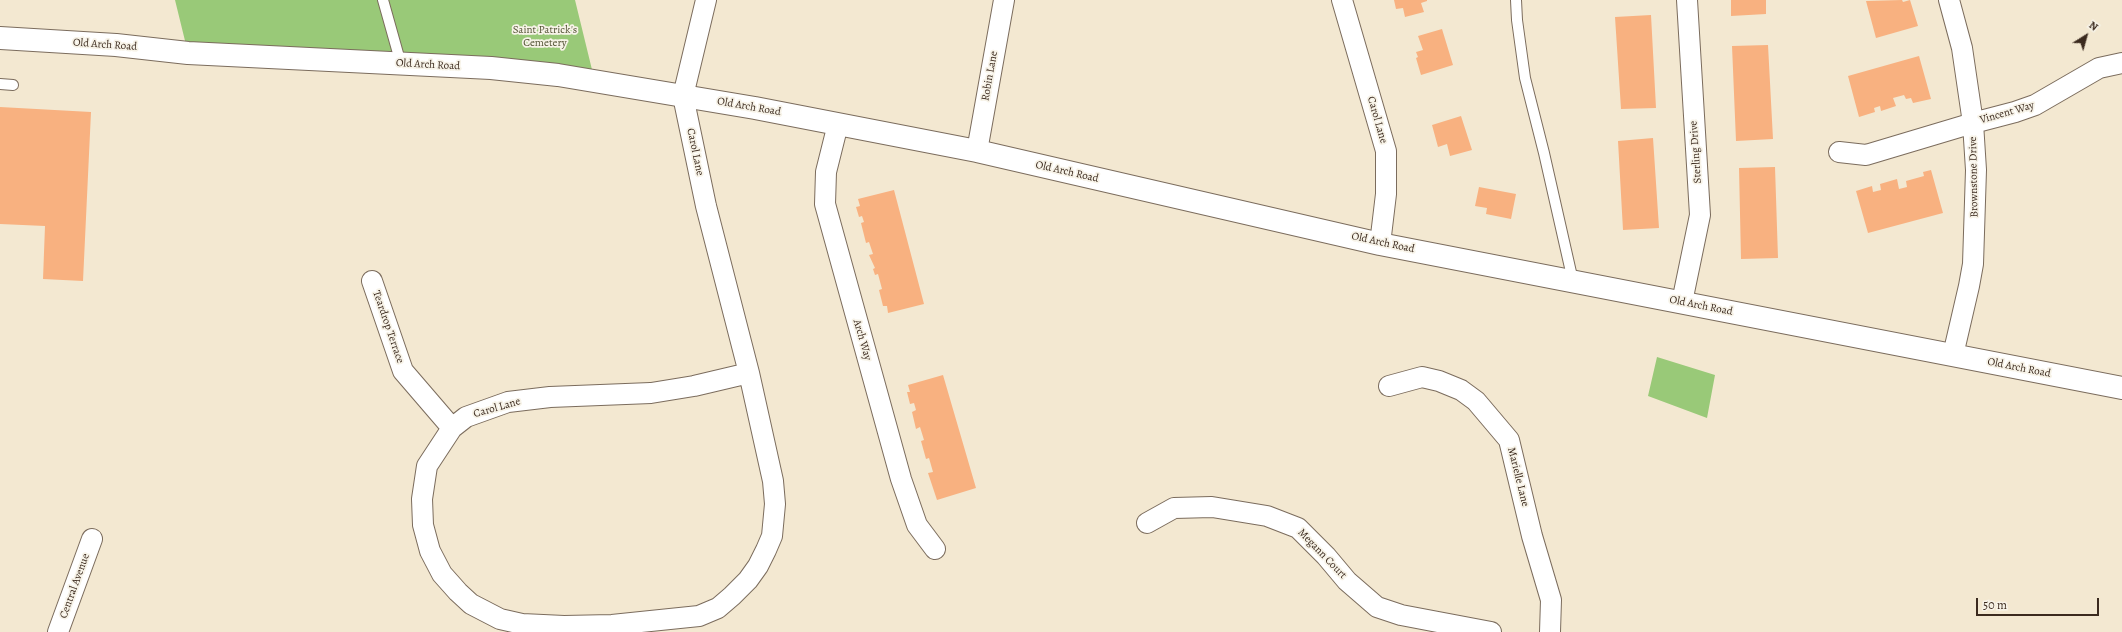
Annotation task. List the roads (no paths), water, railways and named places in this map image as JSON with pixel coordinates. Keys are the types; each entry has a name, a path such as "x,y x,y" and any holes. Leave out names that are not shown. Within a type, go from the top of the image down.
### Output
{"street":[{"name":"Carol Lane","path":"706,0 683,96 706,206 749,373 773,480 775,504 772,536 758,566 732,596 718,608 699,616 612,625 536,625 500,619 471,604 442,574 430,551 423,525 422,499 427,466 452,428 466,417 508,402 550,397 651,393 694,386 749,373"},
{"name":"Robin Lane","path":"977,151 1004,0"},
{"name":"Carol Lane","path":"1342,0 1386,151 1386,194 1380,244"},
{"name":"Sterling Drive","path":"1682,302 1700,215 1687,0"},
{"name":"Brownstone Drive","path":"1949,0 1962,48 1973,123 1976,170 1973,264 1970,286 1953,355"},
{"name":"Old Arch Road","path":"0,38 116,45 188,53 491,68 558,75 838,124 977,151 1380,244 2122,388"},
{"name":"Vincent Way","path":"1838,152 1866,155 2036,105 2099,68 2122,63"},
{"name":"Arch Way","path":"838,124 826,172 825,204 901,479 917,525 935,549"},
{"name":"Teardrop Terrace","path":"372,281 403,371 452,428"},
{"name":"Marielle Lane","path":"1389,386 1422,377 1439,381 1461,390 1476,401 1509,440 1532,536 1551,600 1550,632"},
{"name":"Megann Court","path":"1147,523 1174,508 1212,507 1267,516 1298,528 1326,556 1347,581 1377,607 1401,615 1491,632"},
{"name":"Central Avenue","path":"58,632 92,539"}],"lane":[{"path":"383,0 401,64"},
{"path":"1516,0 1517,20 1525,78 1544,153 1572,281"},
{"path":"0,84 13,85"}],"park label":[{"name":"Saint Patrick's Cemetery","path":"545,36"}]}
